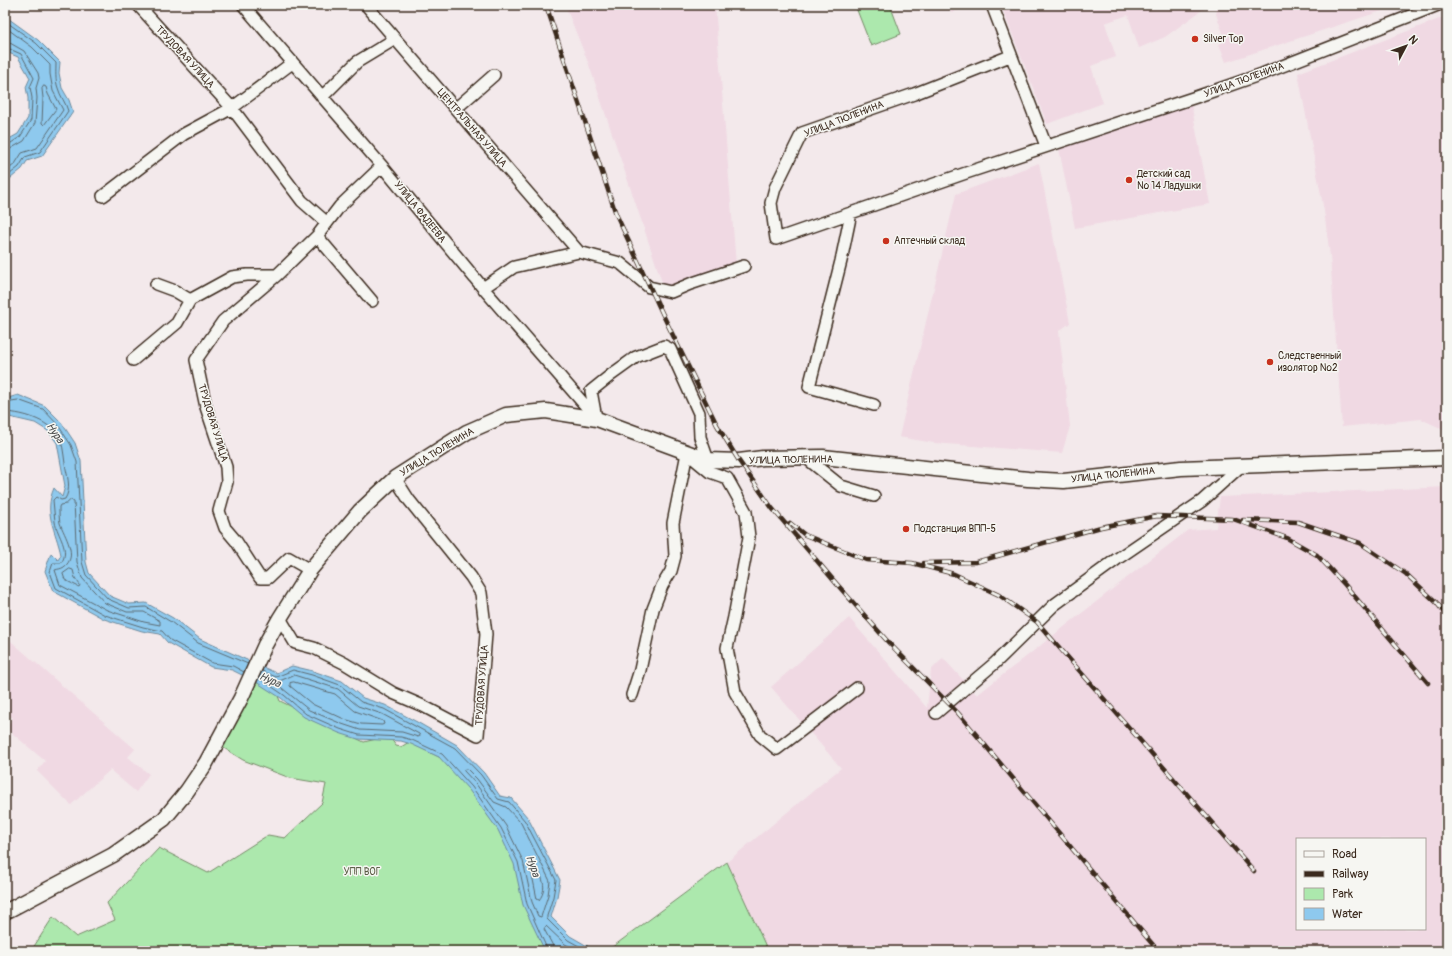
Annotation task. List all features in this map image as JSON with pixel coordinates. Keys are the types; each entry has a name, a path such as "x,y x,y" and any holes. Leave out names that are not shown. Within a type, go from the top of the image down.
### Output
{"street":[{"name":"ТРУДОВАЯ УЛИЦА","path":"138,5 232,108 302,201 327,223"},
{"name":"УЛИЦА ФАДЕЕВА","path":"243,5 382,166 482,288 596,419"},
{"name":"ЦЕНТРАЛЬНАЯ УЛИЦА","path":"366,5 579,252"},
{"path":"992,5 1010,56 1046,146"},
{"name":"УЛИЦА ТЮЛЕНИНА","path":"1010,56 914,94 802,133 775,188 771,203 776,239 1046,146 1262,74 1438,5"},
{"path":"322,97 357,62 395,39"},
{"path":"103,196 184,134 232,108 292,63"},
{"path":"455,108 494,75"},
{"name":"ТРУДОВАЯ УЛИЦА","path":"310,570 289,558 268,578 260,578 236,541 225,528 219,511 227,482 226,467 206,407 196,360 223,321 277,275 317,236 340,206 382,166"},
{"path":"851,213 841,261 809,387 874,405"},
{"path":"317,236 372,301"},
{"path":"482,288 514,267 579,252 620,263 649,286 671,292 744,266"},
{"path":"132,360 177,323 190,300 232,277 247,275 277,275"},
{"path":"156,284 175,291 190,300"},
{"path":"596,419 591,391 636,357 664,346 670,350 699,413 700,436 708,460"},
{"name":"УЛИЦА ТЮЛЕНИНА","path":"5,912 113,855 164,819 187,792 202,768 241,698 265,645 310,570 360,511 395,478 467,432 506,415 546,411 596,419 708,460 739,461 763,458 823,457 1028,479 1064,480 1181,468 1447,458"},
{"path":"687,453 710,472 727,478 746,512 749,537 727,648 735,692 760,735 777,749 856,688"},
{"path":"632,695 640,670 653,609 662,586 672,571 675,556 673,523 682,485 687,453"},
{"path":"805,458 841,486 874,496"},
{"path":"936,713 995,663 1054,605 1117,559 1202,501 1242,466"},
{"name":"ТРУДОВАЯ УЛИЦА","path":"280,618 296,642 314,648 344,663 393,693 478,735 486,634 482,593 471,577 408,500 395,478"}],"shaded area":[{"path":"565,5 715,5 736,265 664,288 589,65"},
{"path":"948,5 968,5 969,6 951,13"},
{"path":"1001,5 1209,5 1165,37 1139,48 1128,15 1105,23 1116,57 1091,66 1103,103 1047,124"},
{"path":"1215,5 1400,5 1226,62 1219,44 1226,41 1216,14 1217,11"},
{"path":"1447,16 1447,431 1421,419 1342,427 1330,256 1324,211 1298,73"},
{"path":"1191,103 1210,204 1075,228 1059,149"},
{"path":"1039,163 1070,323 1059,331 1070,426 1062,453 934,443 899,437 956,194"},
{"path":"1447,487 1447,951 768,951 727,862 841,768 771,687 849,618 927,708 931,670 943,658 977,695 1188,530 1216,528 1220,497"},
{"path":"5,636 135,749 128,757 149,774 136,792 110,770 71,805 37,771 45,761 6,728 13,718 5,712"}],"green space":[{"path":"855,5 890,5 901,34 871,46"},
{"name":"УПП ВОГ","path":"250,678 276,691 280,701 364,742 389,736 396,746 401,747 409,742 449,762 514,837 531,920 567,951 31,951 53,917 76,937 115,920 107,903 159,848 208,873 268,835 285,838 322,803 326,784 290,778 243,760 219,745"},
{"path":"727,862 768,951 607,951"}],"water":[{"path":"5,16 38,40 60,62 59,73 62,88 69,100 73,112 42,156 27,161 22,169 5,183 5,143 18,134 28,118 28,98 26,87 30,78 18,57 5,50"},
{"name":"Нура","path":"18,395 45,406 61,422 75,443 81,461 86,562 89,573 110,596 129,604 146,603 173,618 200,639 276,673 292,666 313,671 342,681 363,698 385,705 457,745 484,773 500,796 511,798 528,818 560,880 551,917 570,936 596,951 545,951 523,905 514,864 498,830 469,790 439,757 401,741 358,739 339,733 304,717 281,698 256,682 232,670 211,667 168,643 160,634 142,631 104,619 53,591 45,571 51,553 58,560 61,555 50,514 51,497 54,488 62,497 65,486 57,443 48,431 35,423 5,416 5,399"}],"railway":[{"path":"546,5 616,214 663,315 717,425 739,461 772,508 835,582 889,643 958,713 1154,946"},
{"path":"924,563 976,562 1101,527 1157,516 1233,519 1287,538 1317,555 1345,585 1428,683"},
{"path":"1243,520 1298,522 1360,543 1406,574 1436,602 1447,616"},
{"path":"790,523 805,535 866,560 912,563 954,574 999,595 1037,622 1254,871"}],"place":[{"name":"Silver Top","path":"1195,39"},
{"name":"Детский сад № 14 Ладушки","path":"1129,180"},
{"name":"Аптечный склад","path":"886,241"},
{"name":"Следственный изолятор №2","path":"1270,362"},
{"name":"Подстанция ВПП-5","path":"906,529"}]}
